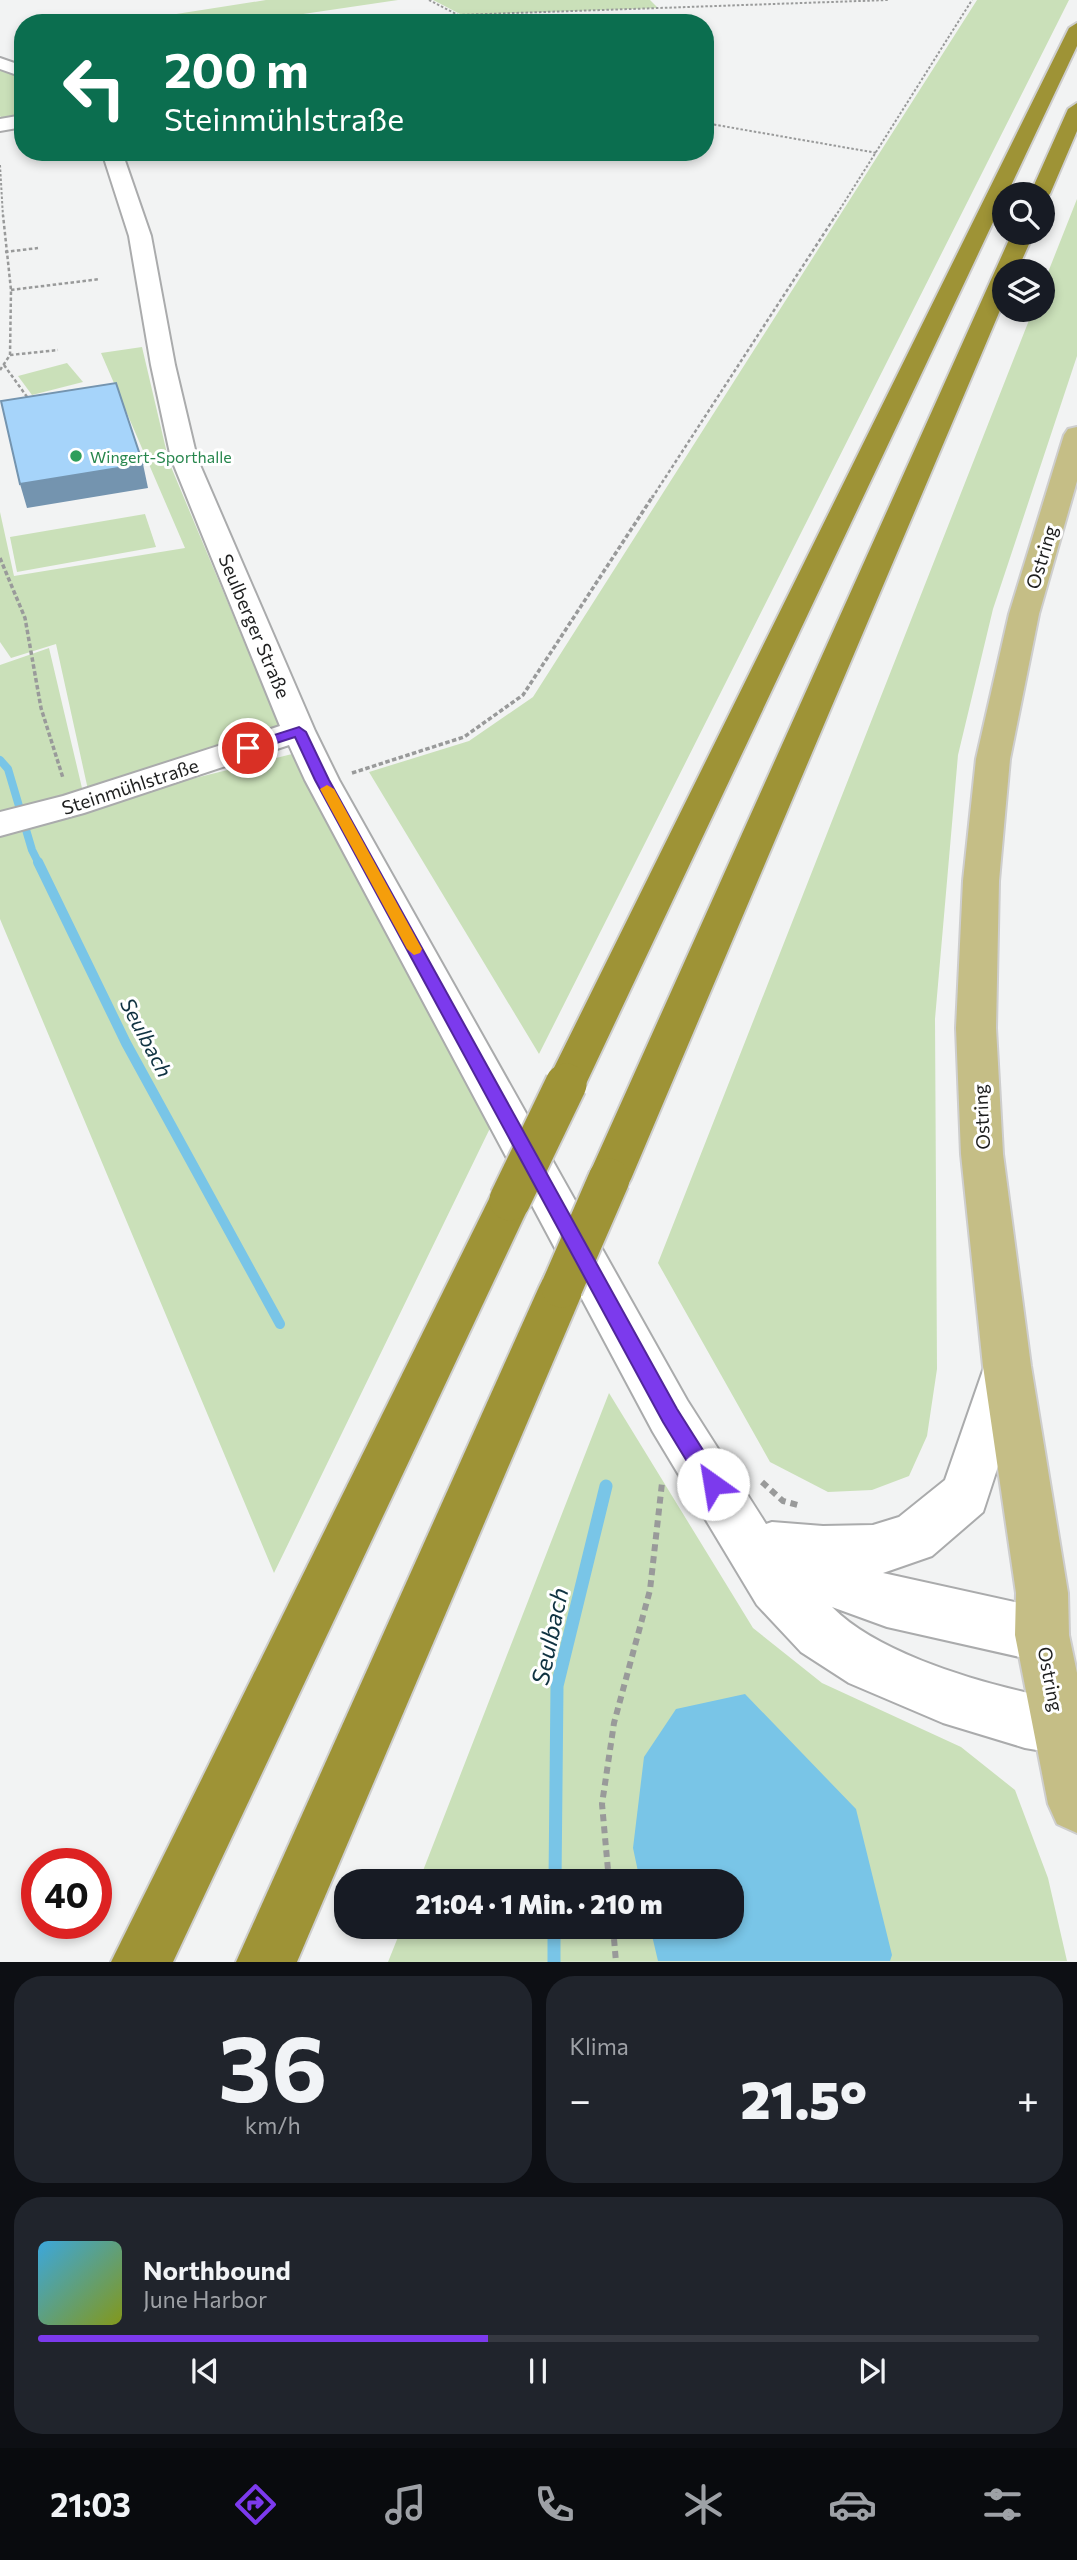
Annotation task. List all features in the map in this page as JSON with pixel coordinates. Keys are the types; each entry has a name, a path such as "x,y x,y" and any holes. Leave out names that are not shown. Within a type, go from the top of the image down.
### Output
{"highway":[{"path":"141,1962 1077,28"},
{"path":"1045,182 1077,109"},
{"path":"266,1962 992,304"}],"main road":[{"name":"Ostring","path":"1077,435 1024,614 993,759 981,881 976,1028 981,1142 1007,1366 1042,1592 1042,1635 1077,1804"}],"street":[{"name":"Seulberger Straße","path":"115,161 140,236 163,365 184,458 299,732 322,780 670,1416 775,1587 820,1633 868,1664 943,1696 1025,1720 1060,1726"},
{"name":"Steinmühlstraße","path":"0,824 64,807 299,732"},
{"path":"772,1547 823,1552 873,1551 914,1538 965,1494 1007,1366"},
{"path":"727,1507 772,1547 844,1586 887,1601 1042,1635"}],"path":[{"path":"429,0 456,14"},
{"path":"653,0 660,8"},
{"path":"487,14 888,0"},
{"path":"343,775 464,737 523,695 877,153 972,0"},
{"path":"714,125 877,153"},
{"path":"0,165 5,252 11,290 10,355 0,370"},
{"path":"5,252 38,248"},
{"path":"11,290 100,279"},
{"path":"10,355 58,350"},
{"path":"4,365 34,406"},
{"path":"0,558 24,618 64,807"},
{"path":"608,1869 602,1804 614,1723 650,1590 670,1416"},
{"path":"614,1939 616,1962"}],"green space":[{"path":"266,0 398,0 303,14 177,14"},
{"path":"433,0 650,0 658,8 490,14 460,14"},
{"path":"977,0 1069,0 539,1054 369,772 469,741 533,697"},
{"path":"0,59 14,64 14,120 4,122 0,116"},
{"path":"1077,199 1077,356 993,609 958,755 935,1019 937,1369 927,1436 909,1476 872,1490 828,1492 770,1462 658,1263 1028,322 1055,322 1053,259"},
{"path":"142,347 169,462 282,732 90,799 56,644 11,658 0,642 0,512 14,576 185,548 101,353"},
{"path":"67,363 83,382 32,395 18,376"},
{"path":"145,514 156,547 17,572 10,537"},
{"path":"49,648 86,805 292,754 494,1120 274,1573 0,919 0,665"},
{"path":"609,1393 753,1628 822,1683 961,1747 1015,1790 1048,1878 1067,1961 388,1962 397,1939 744,1939 744,1869 424,1869"}],"water":[{"path":"745,1694 856,1809 892,1955 890,1961 658,1961 653,1939 744,1939 744,1869 637,1869 633,1848 644,1757 676,1709"}],"building":[{"name":"Wingert-Sporthalle","path":"116,383 143,464 20,484 1,401"}],"waterway":[{"name":"Seulbach","path":"0,760 8,769 38,862"},
{"name":"Seulbach","path":"38,862 126,1043 280,1324"},
{"name":"Seulbach","path":"555,1869 557,1686 606,1486"},
{"name":"Seulbach","path":"554,1939 554,1962"}],"slow traffic":[{"path":"327,789 414,949"}],"place":[{"name":"Wingert-Sporthalle","path":"76,456"}],"route":[{"path":"248,748 299,732 322,780 670,1416 713,1484"}]}
